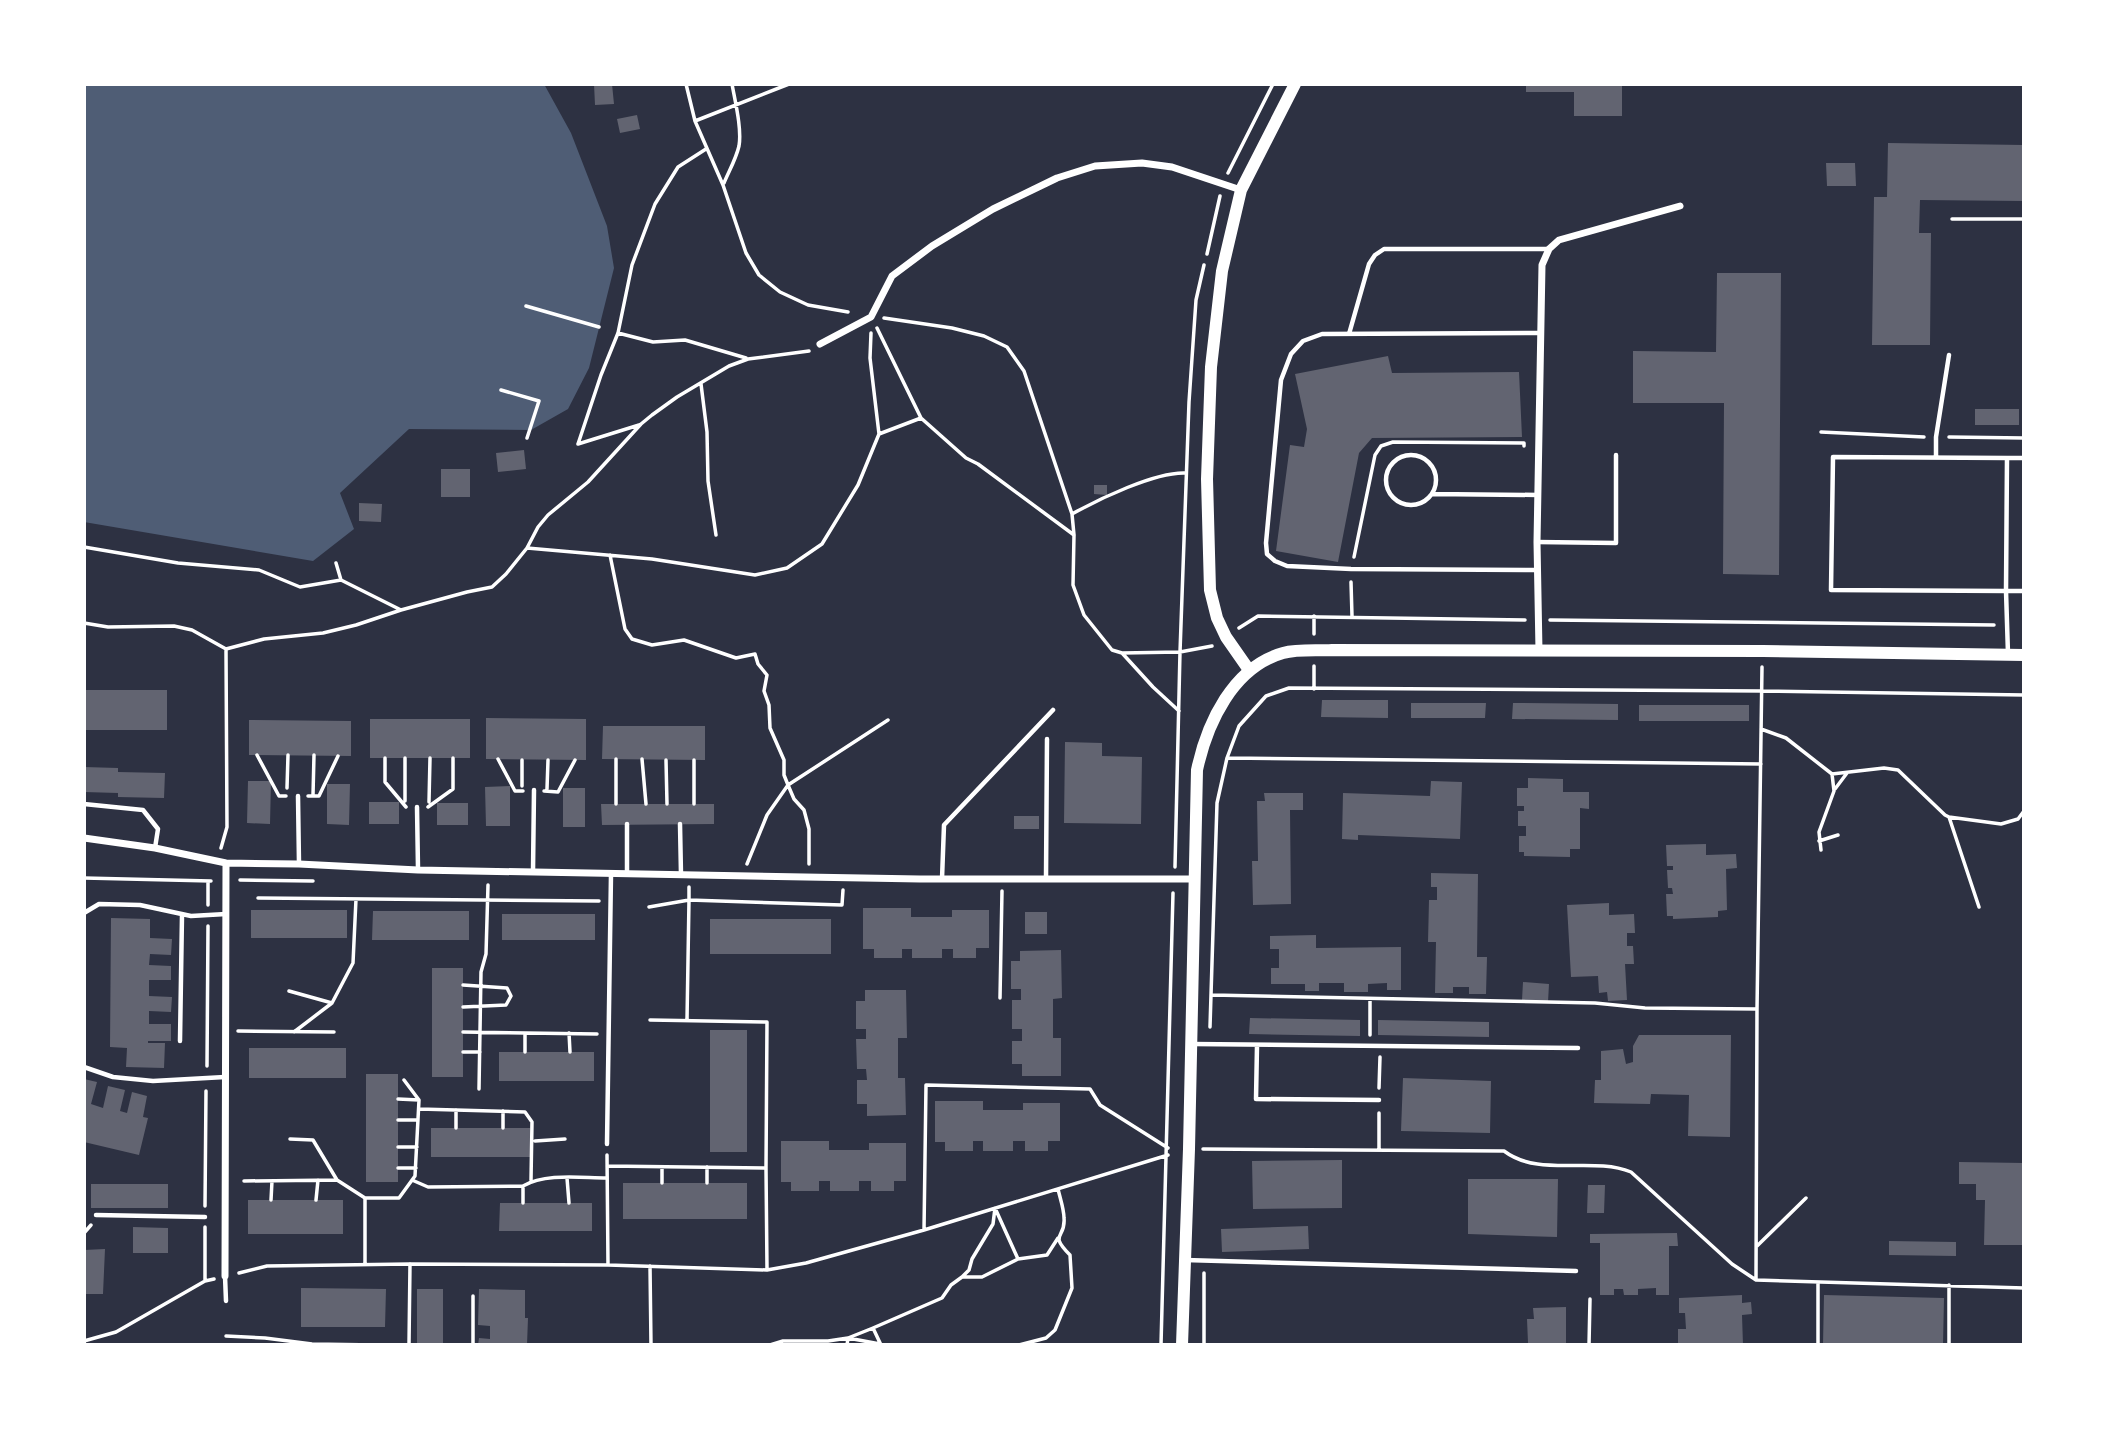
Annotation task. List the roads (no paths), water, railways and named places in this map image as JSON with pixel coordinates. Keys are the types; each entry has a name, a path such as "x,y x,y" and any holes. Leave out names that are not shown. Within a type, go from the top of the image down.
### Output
{"main road":[{"path":"1249,670 1226,637 1217,618 1210,590 1208,504 1211,367 1222,271 1241,190 1295,84"},
{"path":"1182,1345 1197,770 1202,749 1219,707 1249,670 1285,652 1332,650 1763,651 2024,655"}],"street":[{"path":"820,344 871,317 892,276 922,254 993,209 1057,178 1095,166 1142,163 1172,167 1241,190"},
{"path":"1539,651 1537,542 1542,265 1549,249 1559,240 1680,206"},
{"path":"84,838 155,848 226,863 611,874 1195,879"},
{"path":"225,1276 226,863"}],"lane":[{"path":"1349,334 1369,264 1375,255 1384,249 1549,249"},
{"path":"1537,570 1287,566 1275,562 1267,554 1266,543 1281,380 1291,354 1303,341 1322,334 1541,332"},
{"path":"1936,457 1936,437 1949,355"},
{"path":"1432,494 1436,478 1429,463 1423,458 1407,455 1393,463 1388,470 1387,486 1395,500 1411,505 1419,504 1432,494 1538,495"},
{"path":"1537,542 1616,543 1616,455"},
{"path":"2024,458 1833,457 1831,590 2024,590"},
{"path":"2007,458 2008,655"},
{"path":"942,878 944,825 1053,710"},
{"path":"1046,878 1047,740"},
{"path":"533,872 534,790"},
{"path":"298,796 299,864"},
{"path":"84,804 143,810 159,829 155,848"},
{"path":"417,807 418,870"},
{"path":"626,824 627,874"},
{"path":"680,824 681,875"},
{"path":"607,1144 611,874"},
{"path":"84,912 99,904 140,905 191,916 226,914"},
{"path":"180,1041 181,915"},
{"path":"1191,1044 1578,1048"},
{"path":"1257,1046 1256,1099 1379,1100"},
{"path":"84,1068 113,1077 153,1081 225,1077"},
{"path":"96,1215 205,1217"},
{"path":"1184,1260 1576,1271"},
{"path":"225,1276 226,1301"}],"water":[{"path":"84,84 544,84 571,133 607,226 614,268 589,368 568,409 531,430 409,429 340,493 354,529 313,561 84,522"}]}
